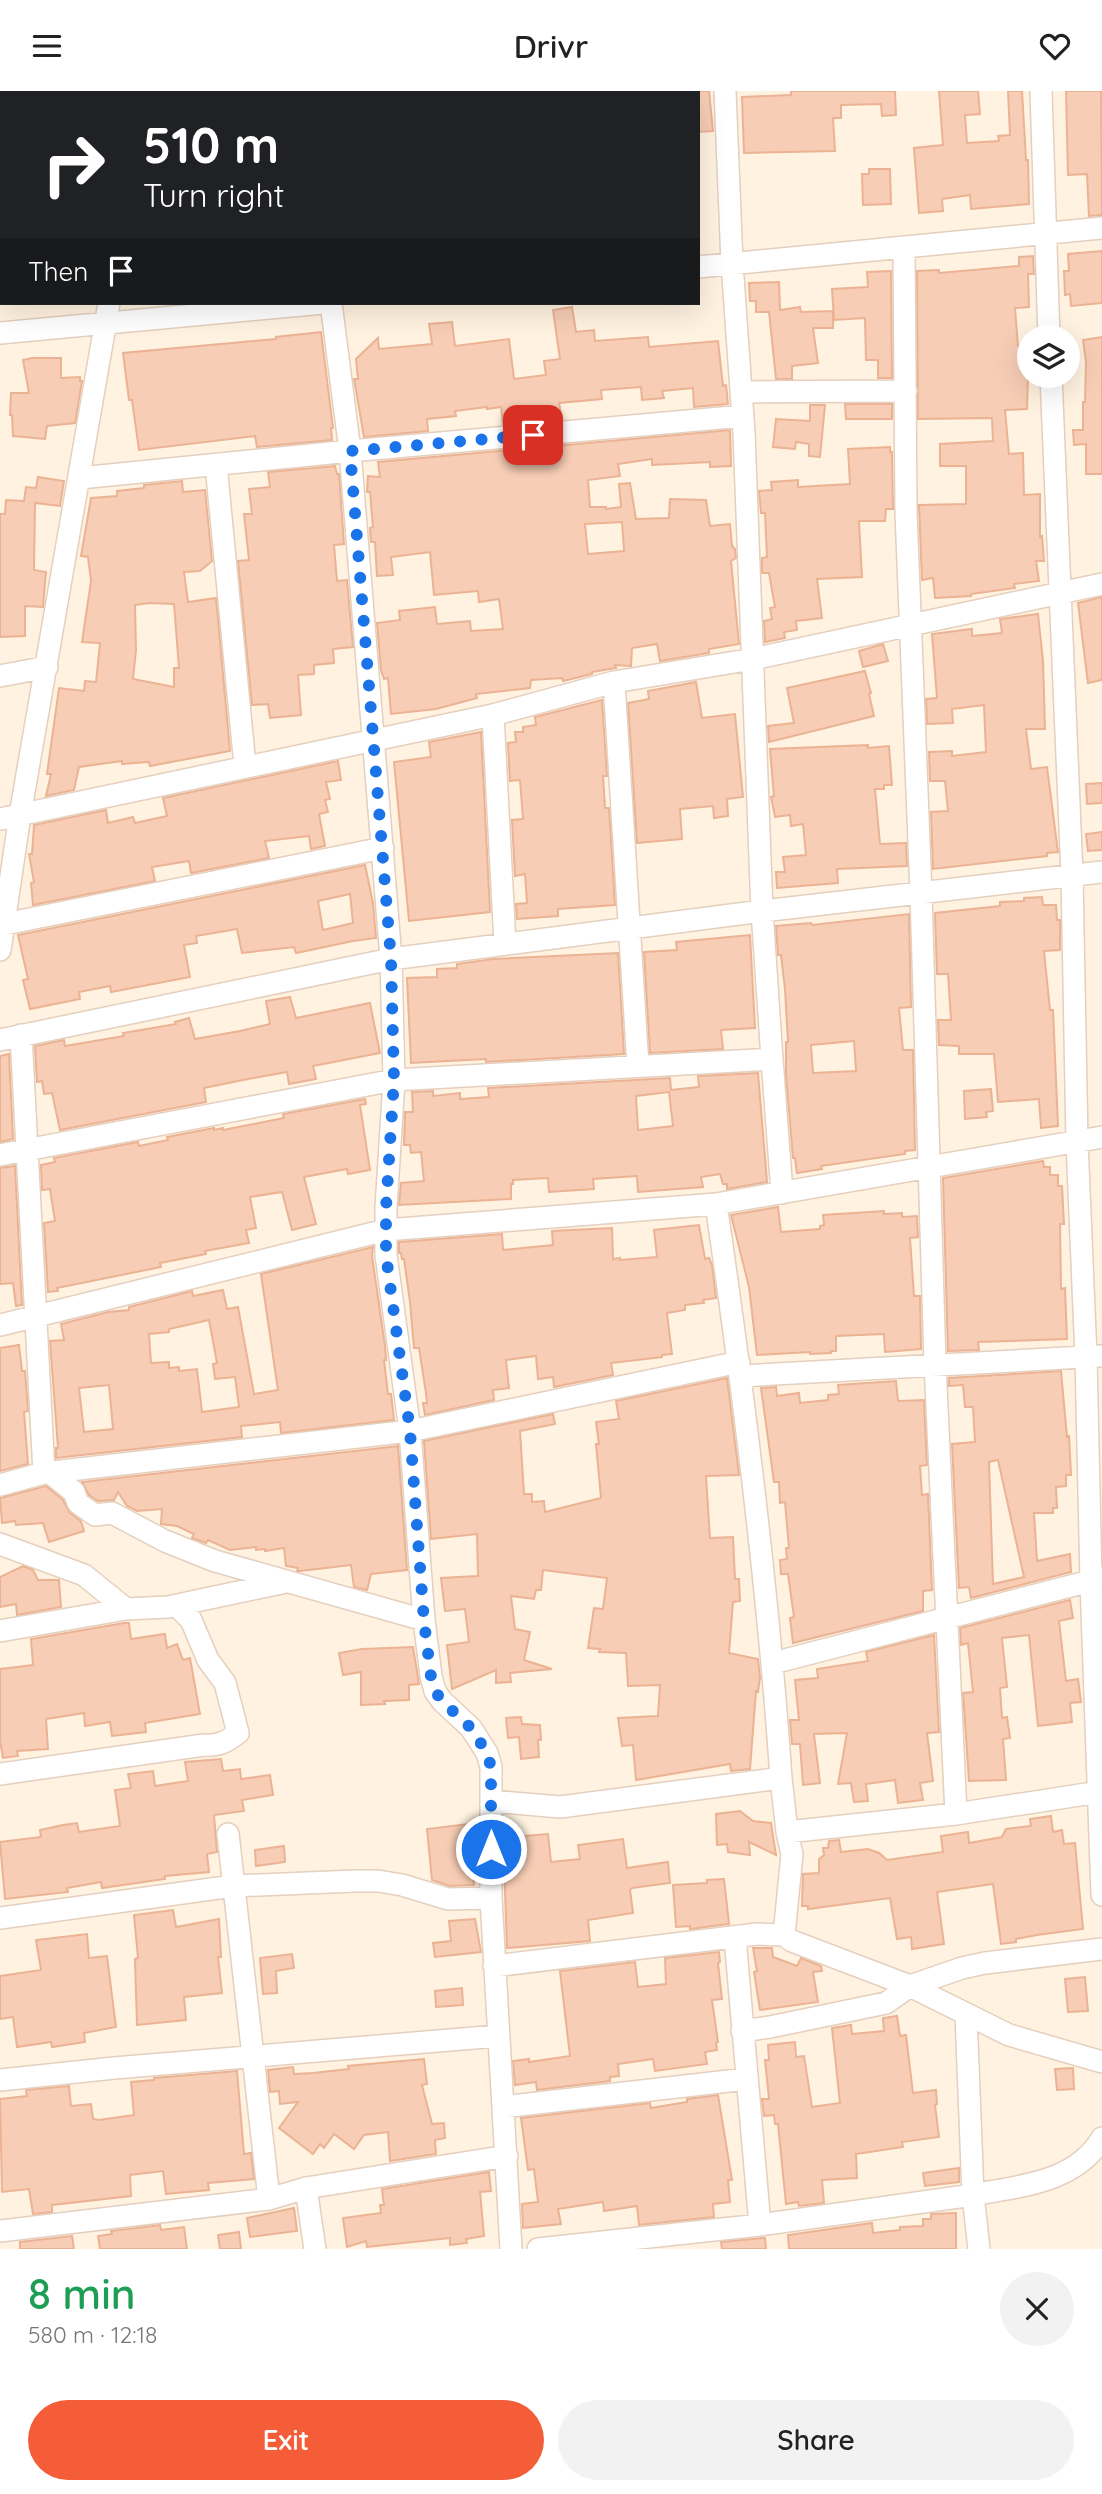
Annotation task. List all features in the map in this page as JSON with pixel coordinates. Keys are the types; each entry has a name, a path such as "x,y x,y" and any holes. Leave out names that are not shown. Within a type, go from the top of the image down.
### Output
{"street":[{"path":"725,91 732,263 743,416 762,911 782,1193"},
{"path":"1041,91 1048,325"},
{"path":"700,267 1102,228"},
{"path":"904,247 906,512 931,1168 935,1364 956,1814"},
{"path":"0,333 108,312 279,305"},
{"path":"331,305 350,451 391,959 394,1080 386,1230 388,1275 410,1431 424,1621 431,1677 435,1691 442,1701 471,1728 487,1753 491,1767 491,1898 511,2249"},
{"path":"0,950 10,817 47,667 108,312"},
{"path":"1051,388 1073,875 1077,1142 1094,1356 1102,1895"},
{"path":"741,392 906,391"},
{"path":"80,478 743,416"},
{"path":"216,465 245,766"},
{"path":"10,817 493,715 614,682 753,659 1102,584"},
{"path":"0,676 47,667"},
{"path":"614,682 638,1066"},
{"path":"493,715 505,944"},
{"path":"2,925 383,848"},
{"path":"0,1040 391,959 762,911 1102,872"},
{"path":"21,1035 46,1472"},
{"path":"0,1155 394,1080 772,1059"},
{"path":"0,1325 386,1230 716,1204 1102,1137"},
{"path":"716,1204 740,1369 773,1663 781,1778 792,1854 785,1935"},
{"path":"0,1485 46,1472 410,1431 740,1369 935,1364 1094,1356"},
{"path":"46,1472 74,1492 78,1503 95,1515 112,1513 191,1552 424,1621"},
{"path":"0,1544 84,1575 125,1609"},
{"path":"773,1663 1096,1579"},
{"path":"0,1631 125,1609 159,1609 289,1582"},
{"path":"0,1774 204,1745 213,1746 224,1743 238,1733 225,1683 208,1660 191,1619 177,1605"},
{"path":"491,1801 561,1807 781,1778"},
{"path":"787,1832 956,1814 1099,1792"},
{"path":"228,1834 268,2199"},
{"path":"0,1918 233,1886 378,1881 418,1888 447,1899 491,1898"},
{"path":"494,1966 757,1934 785,1935 792,1941 910,1986 1009,2035 1102,2062"},
{"path":"735,1938 760,2225"},
{"path":"742,2031 886,2003 910,1986 962,1968 1102,1949"},
{"path":"966,2014 973,2195 979,2249"},
{"path":"0,2080 498,2035"},
{"path":"503,2107 746,2079"},
{"path":"538,2249 675,2242 760,2225 973,2195 1046,2180 1073,2169 1094,2152 1102,2138"},
{"path":"0,2231 268,2199 306,2187 507,2156"},
{"path":"306,2187 315,2249"}],"building":[{"path":"700,91 709,91 713,131 700,132"},
{"path":"791,91 895,91 896,115 882,116 881,104 841,105 841,118 833,118 835,151 744,153 742,97 791,95"},
{"path":"939,91 978,91 980,114 965,115 967,143 999,141 998,136 1010,135 1008,91 1022,91 1029,204 971,209 970,195 942,199 943,211 919,213 914,148 943,145"},
{"path":"1066,91 1101,91 1102,215 1089,216 1087,174 1068,175"},
{"path":"869,169 890,169 891,204 863,205 862,174 869,174"},
{"path":"1102,251 1102,303 1071,306 1070,294 1065,295 1064,271 1069,271 1068,254"},
{"path":"1033,256 1034,274 1028,274 1029,307 1015,308 1017,388 1028,388 1027,409 1005,410 1009,454 1023,453 1024,495 1040,494 1040,537 1042,536 1044,561 1036,561 1039,581 1014,584 1015,588 971,596 935,598 933,578 922,580 919,505 966,504 966,466 940,466 940,444 993,441 992,418 918,419 917,271 939,270 939,273 1019,266 1019,257"},
{"path":"891,271 892,378 878,378 878,360 866,360 865,318 834,320 832,289 868,287 867,272"},
{"path":"779,282 780,310 800,307 801,312 833,311 833,328 813,328 818,363 792,366 792,379 776,379 769,312 756,312 756,301 750,301 749,283"},
{"path":"572,307 576,332 594,330 595,341 648,337 649,347 718,341 723,386 726,385 728,404 694,407 693,388 662,391 664,398 642,400 641,387 601,390 602,399 559,403 562,419 503,424 501,407 487,407 455,411 456,416 427,419 428,431 364,437 354,379 358,379 356,359 378,338 379,349 432,344 429,324 452,322 455,346 509,339 514,379 546,375 544,361 560,359 553,310"},
{"path":"321,332 333,428 332,440 257,447 255,436 139,450 123,353 276,339"},
{"path":"1102,337 1102,474 1086,474 1086,444 1074,445 1073,430 1083,430 1086,362 1083,340"},
{"path":"61,358 61,378 80,377 82,381 75,423 47,426 45,439 13,436 11,393 29,393 23,360"},
{"path":"845,404 892,404 892,419 846,419"},
{"path":"810,405 825,405 820,457 809,456 809,444 796,442 795,449 773,447 776,419 810,421"},
{"path":"730,430 731,466 710,467 710,462 652,465 652,459 618,464 620,476 588,480 590,507 621,507 619,484 630,483 636,519 669,518 670,499 706,500 710,526 730,524 736,558 731,561 739,644 709,649 709,653 660,661 657,644 632,648 631,666 615,665 616,668 563,681 562,678 531,680 530,688 476,694 477,698 436,709 391,714 388,678 384,679 381,670 377,623 400,620 399,611 435,607 437,624 470,621 471,631 503,629 499,599 479,602 478,591 434,595 430,552 391,557 393,575 377,576 375,542 371,542 370,528 373,527 370,492 367,492 368,476 380,477 378,462","holes":["622,522 624,551 588,554 585,524"]},
{"path":"890,447 893,509 886,509 885,521 859,521 862,577 817,579 822,618 796,621 797,630 784,632 785,638 765,642 764,621 772,619 770,608 775,607 769,573 762,573 762,558 767,557 765,513 761,513 759,491 772,490 771,482 798,480 798,487 850,484 848,449"},
{"path":"335,466 339,474 344,544 334,545 337,581 347,580 353,647 333,649 334,663 314,665 314,674 298,675 301,715 270,718 268,704 252,705 238,561 249,560 244,514 252,514 249,489 270,487 268,472"},
{"path":"38,477 64,481 60,506 35,503 34,570 46,572 43,607 25,606 25,636 0,637 0,514 5,514 6,500 24,501 26,487 36,488"},
{"path":"182,481 183,492 205,490 212,561 200,571 184,572 188,602 216,598 230,751 150,766 149,762 122,764 122,761 79,767 74,790 46,796 51,774 47,774 59,688 84,691 85,681 96,682 100,643 82,642 91,581 88,557 81,556 91,498 117,496 117,491 144,488 144,485","holes":["174,604 179,668 174,668 174,687 133,679 136,650 135,605"]},
{"path":"1102,597 1102,680 1088,683 1078,603"},
{"path":"1038,614 1043,661 1045,729 1026,729 1031,769 1047,767 1058,852 1047,853 1047,856 933,869 931,812 948,811 945,781 930,781 929,752 952,751 952,756 986,752 984,705 952,709 953,723 927,724 926,699 937,698 932,634 972,629 972,636 1002,633 1000,619"},
{"path":"883,644 888,661 863,667 859,651"},
{"path":"865,671 874,716 769,742 768,726 794,723 787,688"},
{"path":"696,682 702,718 735,714 743,797 727,799 728,816 714,818 713,806 680,809 682,839 637,843 628,703 649,699 648,691"},
{"path":"602,700 607,776 603,776 605,808 609,808 615,905 558,909 558,916 517,919 516,904 527,903 525,874 515,876 512,820 523,819 520,780 510,781 508,743 516,742 515,732 523,732 523,727 536,725 535,717"},
{"path":"481,732 490,912 409,921 394,762 431,757 429,742"},
{"path":"868,745 868,748 889,746 892,785 875,789 880,844 906,843 907,866 837,869 838,883 777,888 776,872 785,872 783,857 806,855 803,824 791,826 790,815 775,817 771,797 774,796 770,749"},
{"path":"338,761 341,780 326,782 330,799 325,800 328,812 319,814 325,846 311,849 309,836 265,841 269,858 191,873 189,861 152,867 155,881 33,905 31,883 34,882 29,854 32,854 34,825 106,810 108,823 133,817 135,823 167,816 163,798"},
{"path":"1102,783 1102,803 1087,804 1086,784"},
{"path":"1102,832 1102,850 1088,851 1086,834"},
{"path":"365,865 373,903 376,938 296,953 294,947 242,953 237,929 196,936 197,943 184,945 190,977 111,992 110,986 79,992 80,999 30,1009 23,980 28,979 18,935","holes":["350,894 353,923 323,930 318,901"]},
{"path":"1042,897 1043,905 1056,905 1057,920 1060,920 1060,950 1044,951 1050,1010 1053,1010 1058,1126 1041,1128 1039,1099 998,1102 994,1054 959,1054 959,1046 939,1045 938,1020 951,1020 948,974 937,974 935,913 1000,906 1000,902"},
{"path":"909,914 911,1007 899,1008 903,1050 913,1050 915,1150 905,1151 905,1154 821,1166 822,1169 797,1173 793,1158 786,1075 788,1042 785,989 781,955 778,955 776,926 812,925","holes":["854,1041 856,1071 813,1073 811,1045"]},
{"path":"750,935 755,1028 721,1030 723,1049 650,1053 644,952 677,950 676,942"},
{"path":"618,953 624,1054 486,1062 486,1059 411,1063 407,978 437,977 437,969 457,968 457,964 493,959"},
{"path":"290,997 296,1018 370,1003 380,1053 313,1066 316,1079 289,1084 287,1072 248,1079 204,1088 206,1102 60,1130 52,1093 44,1094 42,1081 37,1082 35,1046 64,1040 65,1046 124,1036 123,1033 176,1024 175,1022 189,1018 195,1039 240,1031 270,1024 266,1001"},
{"path":"9,1054 13,1139 0,1142 0,1056"},
{"path":"758,1073 767,1182 727,1189 727,1184 723,1184 720,1174 701,1177 703,1187 638,1192 637,1176 593,1179 594,1189 549,1192 548,1178 513,1180 511,1199 399,1205 401,1183 424,1181 421,1152 411,1153 410,1145 404,1145 405,1112 413,1112 412,1092 433,1091 433,1096 460,1093 460,1099 489,1097 488,1088 670,1078 671,1090 699,1087 698,1076","holes":["669,1092 673,1126 638,1130 636,1096"]},
{"path":"991,1089 993,1111 986,1112 987,1117 965,1119 964,1091"},
{"path":"365,1099 366,1104 360,1105 370,1170 348,1174 347,1169 304,1177 316,1224 292,1230 282,1192 250,1197 256,1228 246,1230 249,1243 205,1251 206,1254 160,1263 161,1267 48,1292 44,1223 55,1221 50,1189 42,1190 41,1165 55,1162 54,1158 138,1142 139,1146 168,1140 167,1137 214,1128 223,1130 284,1118 283,1114"},
{"path":"1043,1161 1044,1167 1050,1167 1050,1175 1058,1175 1058,1186 1062,1186 1064,1224 1060,1224 1061,1289 1065,1288 1067,1339 978,1342 979,1350 948,1351 943,1178"},
{"path":"15,1166 22,1305 16,1306 13,1283 0,1284 0,1168"},
{"path":"778,1207 781,1232 820,1229 820,1226 824,1225 823,1215 884,1211 884,1214 902,1213 902,1217 917,1216 918,1237 910,1238 914,1296 920,1296 921,1349 885,1352 884,1334 836,1336 836,1351 831,1353 757,1355 749,1287 731,1215"},
{"path":"699,1225 705,1259 709,1258 712,1265 716,1298 703,1300 704,1303 685,1305 685,1310 667,1313 672,1354 611,1363 613,1375 554,1387 553,1377 538,1379 536,1356 506,1360 509,1388 493,1390 494,1400 425,1415 423,1403 427,1403 426,1393 419,1348 414,1348 404,1259 399,1253 399,1242 502,1234 503,1250 553,1245 552,1231 612,1228 613,1259 620,1260 657,1257 654,1230"},
{"path":"373,1247 388,1394 391,1394 394,1420 281,1433 280,1422 241,1426 242,1437 56,1458 58,1448 50,1341 64,1340 61,1324 108,1312 129,1310 129,1307 192,1291 193,1296 223,1290 227,1309 238,1307 254,1394 278,1390 261,1274","holes":["209,1320 217,1363 213,1364 215,1379 235,1377 239,1407 202,1412 197,1369 179,1371 179,1367 169,1368 169,1362 151,1363 149,1334 169,1332 169,1329","109,1385 113,1429 84,1432 79,1388"]},
{"path":"19,1345 22,1371 25,1371 28,1411 24,1412 28,1464 0,1471 0,1348"},
{"path":"1061,1371 1071,1475 1066,1475 1066,1486 1056,1487 1057,1508 1053,1508 1053,1513 1034,1513 1037,1561 1070,1554 1071,1572 971,1598 969,1587 959,1588 952,1444 975,1442 973,1407 965,1407 963,1385 949,1386 949,1378","holes":["998,1460 1024,1577 993,1584 989,1462"]},
{"path":"727,1378 739,1475 706,1476 710,1538 733,1537 735,1579 739,1579 740,1601 733,1602 729,1653 758,1659 760,1678 758,1692 756,1691 750,1769 731,1771 730,1764 636,1780 633,1745 622,1746 618,1718 658,1716 660,1685 628,1686 626,1653 599,1652 600,1649 588,1648 594,1608 603,1609 607,1578 543,1570 541,1590 536,1590 534,1599 511,1596 515,1629 530,1632 524,1660 552,1669 510,1673 511,1682 496,1683 496,1670 452,1689 447,1645 469,1642 465,1609 445,1611 441,1578 478,1576 477,1534 431,1539 424,1441 553,1414 555,1424 520,1431 524,1494 532,1494 532,1502 544,1501 545,1512 601,1498 596,1422 619,1419 616,1401"},
{"path":"896,1381 898,1401 924,1400 927,1465 920,1466 922,1495 928,1494 932,1590 923,1591 923,1611 793,1643 790,1618 794,1617 788,1574 781,1574 780,1560 787,1559 786,1548 789,1548 785,1502 780,1503 779,1482 774,1482 761,1388 776,1387 777,1396 799,1393 800,1403 828,1400 828,1395 839,1394 838,1385"},
{"path":"398,1446 407,1570 371,1574 367,1590 354,1587 351,1565 297,1571 298,1568 286,1566 284,1548 265,1551 256,1550 256,1547 230,1550 208,1540 206,1543 192,1538 194,1534 177,1526 161,1524 162,1509 137,1511 127,1506 118,1492 114,1500 98,1501 89,1495 82,1482"},
{"path":"46,1486 63,1500 70,1513 81,1521 84,1531 49,1542 43,1523 2,1523 0,1498"},
{"path":"23,1566 33,1570 38,1580 59,1580 61,1607 17,1615 16,1604 0,1607 0,1577"},
{"path":"1070,1600 1073,1618 1059,1621 1066,1681 1078,1679 1081,1702 1070,1703 1072,1722 1038,1726 1029,1635 1002,1638 1007,1687 1000,1688 1002,1718 1007,1717 1010,1738 1003,1739 1006,1780 969,1781 963,1693 973,1692 968,1643 961,1645 960,1628"},
{"path":"129,1623 131,1639 165,1634 167,1648 177,1644 183,1660 190,1658 200,1714 145,1723 146,1732 112,1736 110,1722 85,1726 84,1713 46,1719 48,1749 17,1751 18,1756 3,1758 0,1741 0,1669 33,1665 31,1639"},
{"path":"934,1635 939,1732 927,1733 933,1781 920,1783 923,1800 898,1803 895,1780 866,1784 868,1801 854,1802 851,1783 838,1784 847,1733 814,1734 820,1783 803,1785 800,1744 792,1744 790,1720 799,1720 795,1680 818,1678 817,1669 868,1661 866,1652"},
{"path":"413,1647 419,1684 409,1685 409,1700 361,1705 361,1672 343,1675 339,1653 362,1649"},
{"path":"521,1717 522,1724 540,1725 539,1757 521,1759 519,1737 508,1738 506,1718"},
{"path":"221,1759 223,1771 240,1769 241,1779 270,1775 273,1795 242,1800 244,1811 214,1815 217,1852 207,1854 209,1872 165,1876 165,1879 102,1888 101,1882 67,1888 68,1892 5,1899 0,1842 41,1837 40,1830 77,1823 79,1832 120,1826 115,1790 131,1788 128,1774 153,1771 155,1786 188,1781 185,1762"},
{"path":"740,1811 753,1821 771,1823 776,1855 749,1842 750,1855 728,1852 727,1844 717,1845 716,1814"},
{"path":"1051,1816 1053,1832 1062,1830 1064,1844 1075,1843 1083,1929 1037,1935 1001,1944 993,1884 937,1892 944,1944 912,1949 911,1937 897,1939 890,1898 808,1909 808,1906 802,1906 803,1874 819,1873 819,1859 824,1855 823,1848 828,1848 829,1841 839,1840 841,1852 868,1849 887,1860 943,1852 941,1836 968,1832 969,1843 1002,1837 1006,1829 1031,1826 1030,1819"},
{"path":"468,1824 474,1885 450,1886 432,1880 427,1829"},
{"path":"548,1834 551,1862 580,1859 578,1845 623,1839 627,1868 668,1862 670,1883 632,1888 633,1913 588,1920 590,1941 507,1948 504,1862 510,1862 512,1837"},
{"path":"284,1846 285,1862 256,1866 255,1850"},
{"path":"724,1879 729,1924 690,1929 690,1926 676,1927 673,1885"},
{"path":"173,1910 176,1927 219,1919 221,1957 218,1957 222,1993 184,1997 186,2020 137,2025 135,1959 138,1958 134,1915"},
{"path":"475,1919 481,1952 435,1957 433,1943 451,1941 449,1921"},
{"path":"87,1934 89,1958 107,1956 116,2027 84,2033 85,2042 52,2047 51,2042 17,2047 13,2017 0,2019 0,1976 41,1970 36,1940"},
{"path":"753,1948 772,1948 773,1957 797,1966 801,1958 821,1966 822,1971 813,1972 818,2002 760,2010"},
{"path":"719,1952 722,1999 712,2000 718,2042 717,2050 705,2052 707,2064 655,2071 653,2059 618,2064 619,2076 610,2077 610,2081 537,2090 536,2082 515,2085 513,2061 529,2059 529,2062 570,2056 560,1971 635,1962 638,1987 666,1984 665,1958"},
{"path":"292,1954 294,1968 276,1971 277,1993 263,1994 260,1958"},
{"path":"1085,1977 1088,2011 1068,2012 1065,1979"},
{"path":"462,1988 463,2005 436,2007 435,1991"},
{"path":"897,2016 900,2036 906,2035 913,2093 936,2090 939,2137 902,2142 903,2147 856,2154 857,2178 822,2180 824,2203 799,2206 798,2202 786,2204 778,2124 775,2124 774,2115 764,2116 762,2099 769,2099 765,2060 769,2060 768,2045 795,2042 796,2057 804,2056 812,2107 840,2103 832,2028 851,2025 852,2034 884,2031 883,2018"},
{"path":"424,2059 427,2084 422,2085 432,2124 444,2123 445,2138 435,2140 436,2154 390,2161 388,2132 364,2135 354,2149 334,2134 324,2148 320,2144 313,2154 279,2128 298,2102 280,2104 279,2091 270,2092 268,2070 293,2067 294,2074 313,2073 349,2069 348,2066"},
{"path":"1073,2068 1074,2089 1057,2090 1055,2069"},
{"path":"237,2071 244,2154 251,2153 254,2179 208,2183 209,2190 166,2194 163,2171 130,2175 131,2196 52,2205 52,2212 33,2214 29,2189 2,2192 0,2099 27,2096 26,2090 69,2086 71,2106 91,2104 93,2119 99,2120 134,2115 131,2082"},
{"path":"718,2095 732,2180 728,2180 730,2202 713,2204 714,2217 639,2225 637,2206 604,2211 603,2202 558,2209 561,2224 523,2228 522,2204 538,2202 534,2169 528,2170 521,2118 650,2103 651,2108"},
{"path":"959,2168 959,2182 925,2186 923,2173"},
{"path":"489,2172 491,2191 480,2192 484,2236 466,2239 467,2243 450,2245 450,2238 367,2247 366,2241 347,2247 343,2218 381,2213 380,2205 384,2205 382,2189"},
{"path":"294,2208 297,2231 250,2237 247,2218"},
{"path":"956,2213 956,2249 789,2249 788,2235 872,2223 873,2233 900,2230 900,2227 923,2226 923,2219 931,2219 931,2214"},
{"path":"160,2225 161,2230 184,2227 187,2249 100,2249 98,2236 112,2234 111,2231"},
{"path":"239,2232 241,2249 220,2249 218,2235"},
{"path":"72,2236 74,2249 20,2249 20,2242"},
{"path":"765,2238 766,2249 722,2249 721,2242"}],"route":[{"path":"491,1849 491,1767 487,1753 471,1728 442,1701 435,1691 431,1677 424,1621 410,1431 386,1255 386,1208 394,1080 391,959 350,451 533,435"}]}
